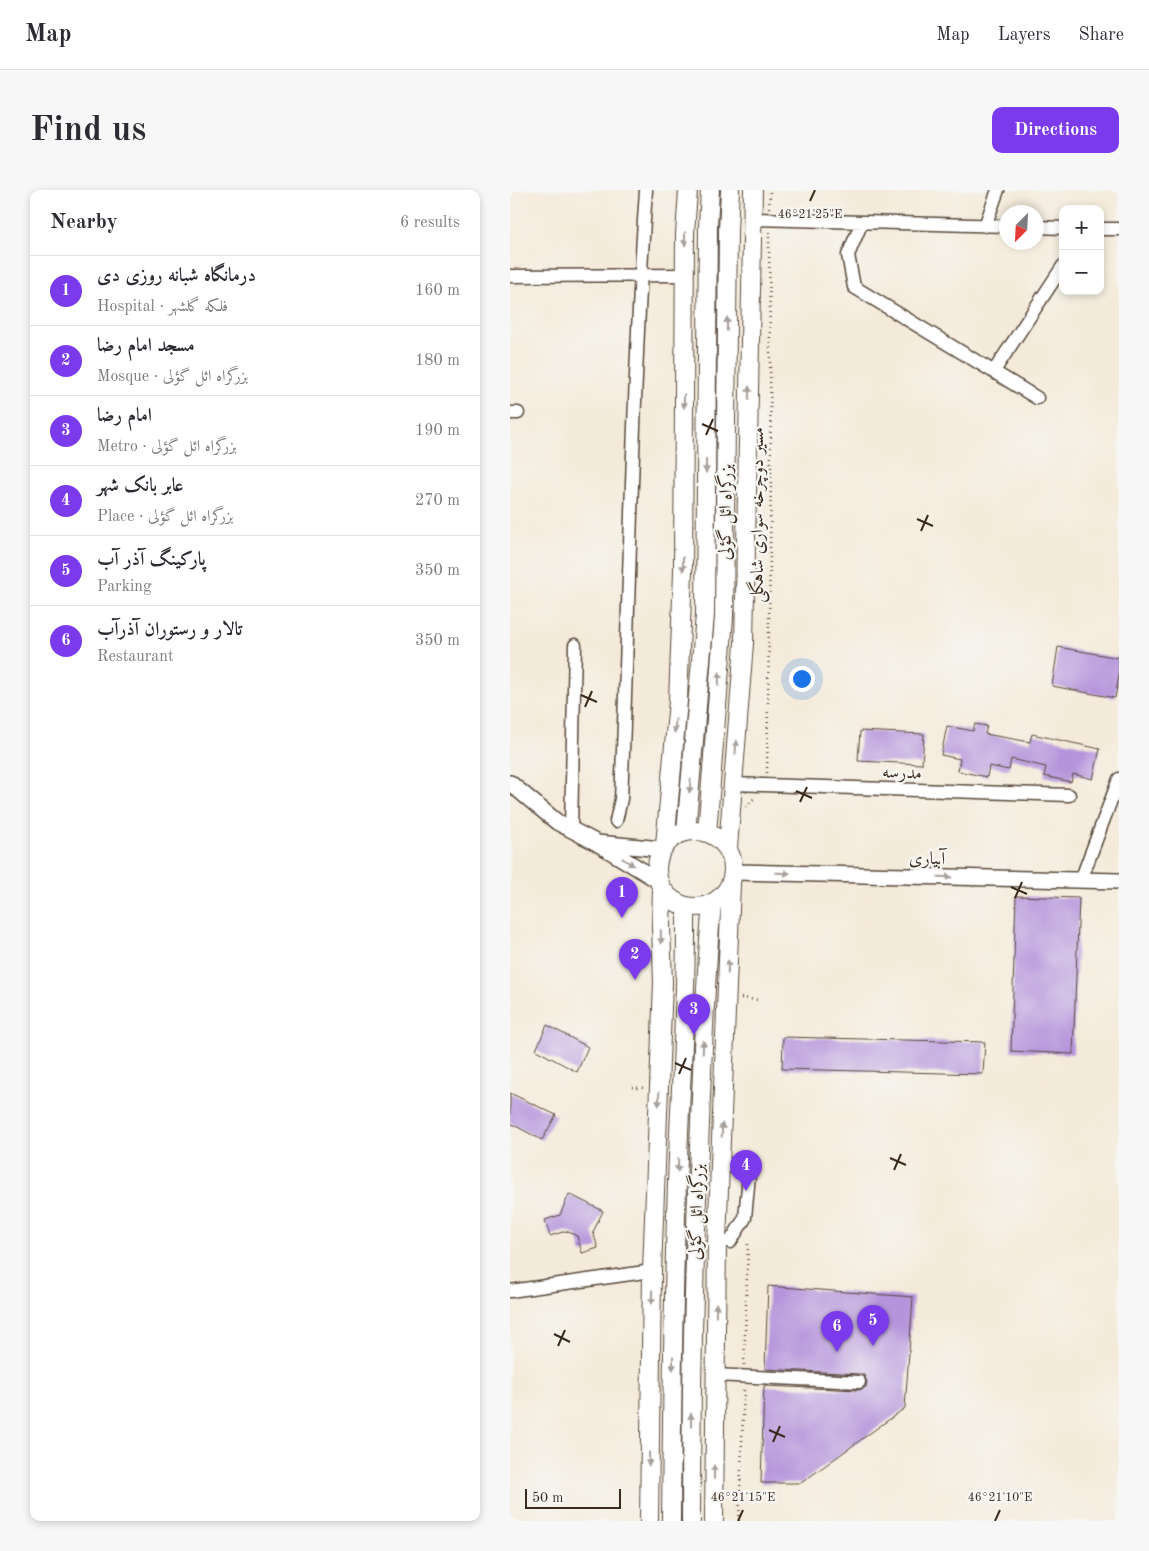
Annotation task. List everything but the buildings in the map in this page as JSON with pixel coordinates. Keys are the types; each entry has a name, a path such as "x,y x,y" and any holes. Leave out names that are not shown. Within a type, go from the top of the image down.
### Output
{"highway":[{"path":"649,1521 652,1271 663,982 660,884 657,864 664,847 678,701 683,572 685,275 688,190"},
{"name":"بزرگراه ائل گؤلی","path":"686,832 705,615 708,226 710,190"},
{"name":"بزرگراه ائل گؤلی","path":"707,832 724,616 730,190"},
{"path":"728,848 744,643 760,219 754,190"},
{"path":"664,847 678,835 686,832 707,832 719,839 728,848 733,860 720,1160 714,1521"},
{"path":"660,884 668,897 676,903 686,907 700,908 712,904 726,892 733,878"},
{"name":"بزرگراه ائل گؤلی","path":"691,1521 691,1390 695,1225 706,966 712,904"},
{"name":"بزرگراه ائل گؤلی","path":"671,1521 677,1182 687,960 686,907"}],"main road":[{"path":"510,783 557,822 597,843 660,884"},
{"path":"597,843 664,847"},
{"name":"آبیاری","path":"733,878 1119,881"}],"street":[{"path":"616,821 621,799 628,556 640,276 646,190"},
{"path":"984,226 998,190"},
{"path":"760,219 999,226"},
{"path":"862,222 848,255 854,287 1037,398"},
{"path":"1044,227 1059,228"},
{"path":"1104,229 1119,229"},
{"path":"994,371 1059,272"},
{"path":"510,276 685,275"},
{"path":"571,829 575,645"},
{"path":"1080,880 1116,794 1119,779"},
{"name":"مدرسه","path":"733,784 1069,795"},
{"path":"720,1160 749,1175 745,1218 730,1242"},
{"path":"510,1291 652,1271"},
{"path":"715,1375 859,1382"}],"path":[{"name":"مسیر دوچرخه سواری شاهگلی","path":"767,785 771,476 760,219 770,190"},
{"path":"730,824 767,785"}],"place":[{"name":"درمانگاه شبانه روزی دی","path":"622,918"},
{"name":"مسجد امام رضا","path":"635,980"},
{"name":"امام رضا","path":"694,1035"},
{"name":"عابر بانک شهر","path":"746,1191"},
{"name":"پارکینگ آذر آب","path":"873,1346"},
{"name":"تالار و رستوران آذرآب","path":"837,1352"}]}
